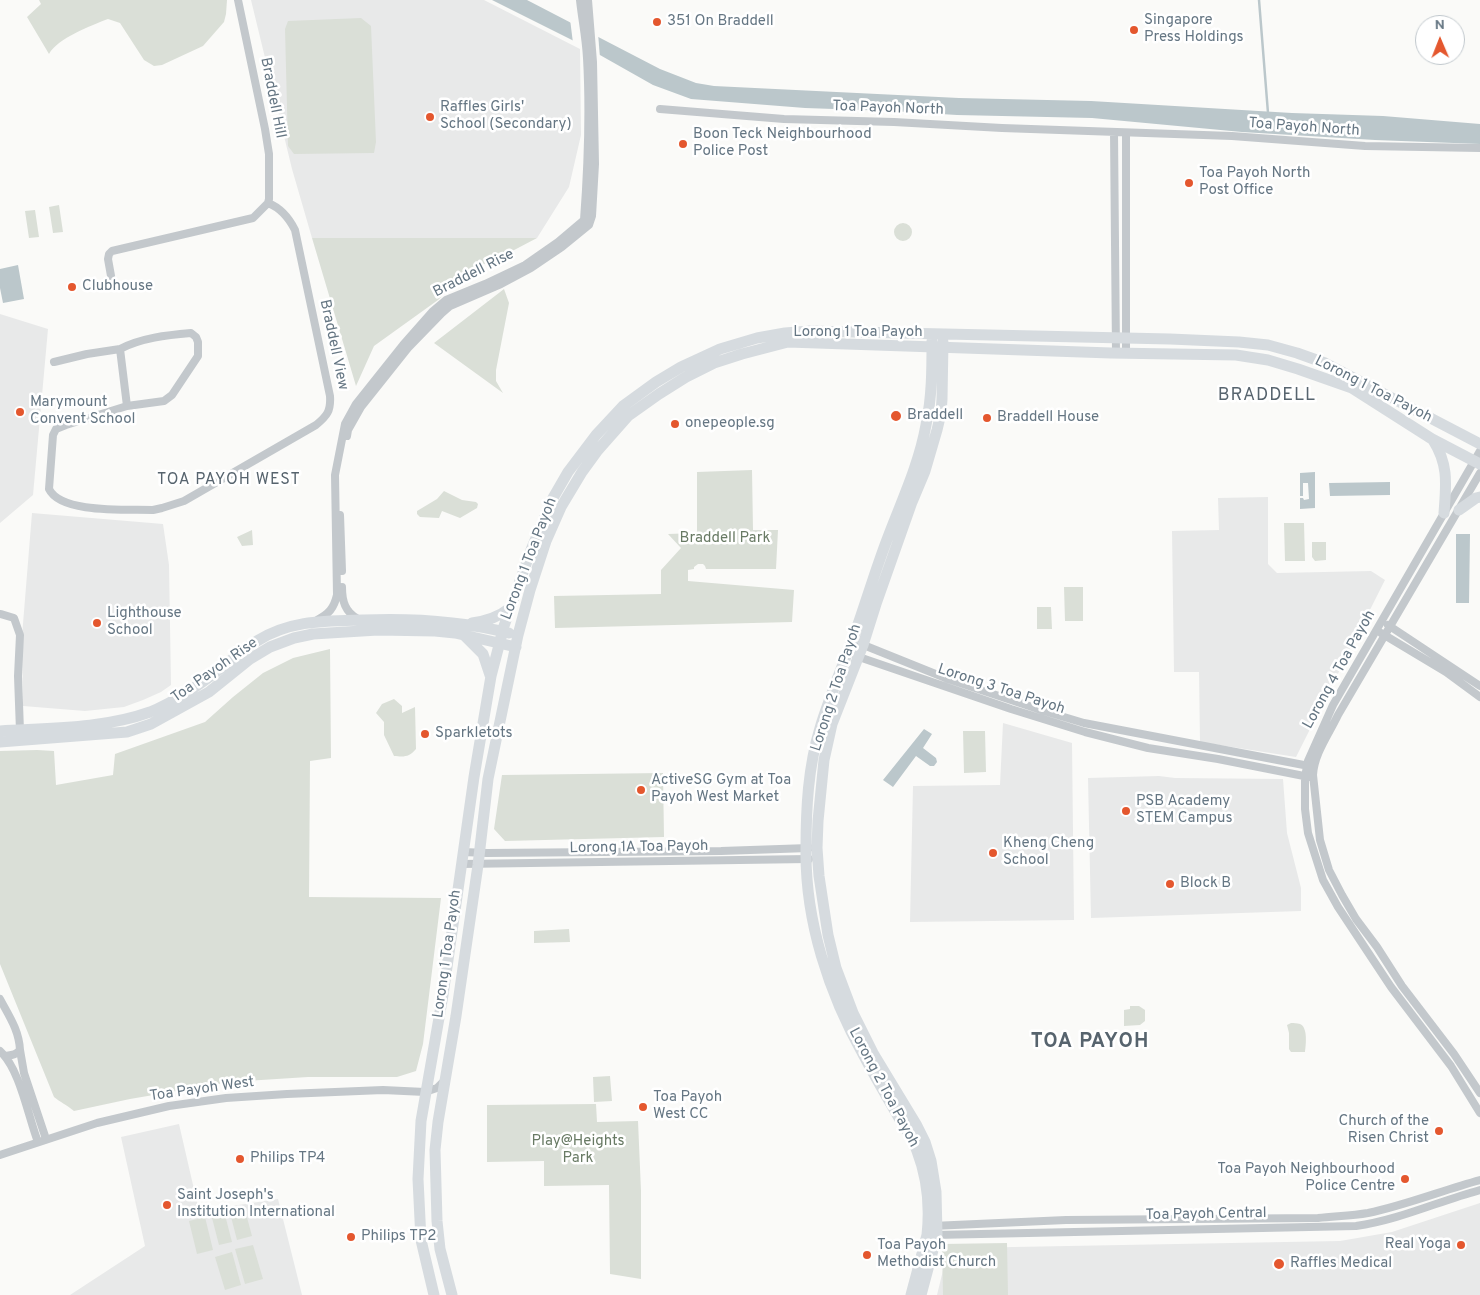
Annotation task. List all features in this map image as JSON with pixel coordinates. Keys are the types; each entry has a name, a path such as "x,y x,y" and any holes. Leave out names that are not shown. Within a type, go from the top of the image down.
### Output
{"main road":[{"name":"Lorong 1 Toa Payoh","path":"452,1295 442,1258 438,1227 435,1150 479,859 488,779 518,635 546,541 561,507 582,472 598,450 628,416 659,394 684,372 720,349 757,338 785,333 810,331 1121,338 1239,342 1268,345 1297,353 1352,377 1480,444"},
{"name":"Lorong 2 Toa Payoh","path":"921,1295 932,1230 925,1181 917,1151 909,1133 864,1056 826,972 811,908 811,853 818,821 827,747 832,724 855,648 876,604 925,471 941,414 942,399 938,334"},
{"name":"Lorong 1 Toa Payoh","path":"434,1295 421,1240 418,1179 421,1121 443,995 448,920 461,864 491,676 500,636 552,498 568,472 596,435 623,406 656,382 742,354 788,342 1236,356 1268,360 1352,388 1432,438 1478,459"},
{"path":"1432,438 1441,452 1445,468 1444,513"},
{"path":"1459,510 1480,497"},
{"path":"491,676 483,654 462,630 502,614 510,608"},
{"name":"Toa Payoh Rise","path":"0,731 99,724 128,719 148,712 195,688 258,640 283,628 315,621 411,619 500,636 518,635"},
{"name":"Toa Payoh Rise","path":"0,742 127,732 151,724 209,692 250,659 270,647 294,638 319,633 378,630 462,630"},
{"name":"Toa Payoh Rise","path":"500,636 516,647"},
{"path":"421,1121 429,1117 438,1122"},
{"name":"Lorong 2 Toa Payoh","path":"911,1295 932,1230"}],"street":[{"name":"Braddell Hill","path":"238,0 267,140 270,178 268,203"},
{"name":"Braddell Rise","path":"315,621 330,611 334,606 337,595 335,475 348,430 361,408 408,348 450,306 501,284 531,268 584,231 589,225 592,216 595,164 590,57 586,24 580,0"},
{"name":"Braddell Rise","path":"586,24 588,0"},
{"name":"Toa Payoh North","path":"660,110 784,119 1232,136 1365,146 1480,148"},
{"path":"1114,132 1121,338"},
{"path":"1121,353 1126,133"},
{"path":"113,287 108,259 112,251 253,218 268,203"},
{"name":"Braddell View","path":"120,349 131,343 191,333 196,337 199,348 198,356 172,396 164,402 127,406 56,429 54,432 49,489 54,496 70,505 86,508 153,510 162,508 184,500 316,425 324,418 331,405 330,396 295,230 287,217 277,207 268,203"},
{"path":"54,362 86,354 120,349 127,406"},
{"name":"Lorong 4 Toa Payoh","path":"1478,459 1444,513 1332,705 1310,766 1305,809 1308,833 1323,880 1391,987 1450,1066 1480,1114"},
{"name":"Braddell Rise","path":"339,462 342,595 348,611 359,620"},
{"name":"Lorong 4 Toa Payoh","path":"1310,766 1416,580 1480,473"},
{"path":"1,614 14,618 20,635 18,676 20,731"},
{"path":"1382,621 1480,686"},
{"path":"1376,630 1446,672 1480,697"},
{"name":"Lorong 3 Toa Payoh","path":"855,648 1084,723 1310,766"},
{"name":"Lorong 3 Toa Payoh","path":"855,648 1029,715 1085,732 1148,748 1218,759 1309,777"},
{"path":"1148,748 1151,736"},
{"name":"Lorong 4 Toa Payoh","path":"1309,777 1320,840 1329,870 1342,895 1356,919 1402,986 1454,1054 1480,1093"},
{"path":"726,851 726,860"},
{"name":"Lorong 1A Toa Payoh","path":"461,864 479,859 726,851 811,853"},
{"name":"Lorong 1A Toa Payoh","path":"463,852 479,859 726,860 811,853"},
{"path":"0,999 20,1038 24,1073 42,1141"},
{"path":"2,1053 14,1056 20,1050"},
{"path":"2,1053 16,1075 42,1141"},
{"path":"413,1091 420,1088 427,1080"},
{"path":"425,1092 437,1088 445,1080"},
{"name":"Toa Payoh West","path":"0,1155 97,1123 176,1105 226,1098 320,1092 383,1090 425,1092"},
{"name":"Toa Payoh Central","path":"932,1230 1066,1220 1318,1218 1346,1216 1391,1207 1480,1180"},
{"name":"Toa Payoh Central","path":"932,1230 1356,1226 1398,1216 1480,1190"}],"shaded area":[{"name":"Raffles Girls' School (Secondary)","path":"251,0 484,0 580,49 581,135 569,187 537,238 312,238 292,169"},
{"path":"492,0 527,0 660,69 696,83 714,86 959,98 1091,101 1292,113 1383,116 1480,124 1480,144 1242,132 1092,118 957,115 805,108 691,99 653,85 584,46"},
{"path":"18,265 24,299 3,303 0,288 0,269"},
{"name":"Marymount Convent School","path":"0,314 48,329 33,495 0,523"},
{"path":"1315,472 1315,508 1300,509 1300,498 1304,500 1309,499 1308,483 1303,483 1303,496 1300,496 1300,473"},
{"path":"1390,482 1390,495 1330,496 1329,483"},
{"path":"1268,497 1268,564 1277,573 1371,571 1385,580 1296,757 1200,742 1199,672 1174,672 1172,531 1219,530 1218,498"},
{"name":"Lighthouse School","path":"32,513 163,524 169,565 171,685 161,692 124,707 85,711 23,706 22,636"},
{"path":"1456,534 1470,534 1469,603 1456,603"},
{"name":"Kheng Cheng School","path":"1003,723 1072,743 1074,920 910,922 913,786 1000,785"},
{"path":"924,729 932,734 923,748 936,758 937,762 934,766 930,766 916,756 893,787 883,780"},
{"path":"1159,776 1175,778 1283,779 1287,833 1301,888 1301,911 1091,918 1088,778"},
{"name":"Saint Joseph's Institution International","path":"179,1124 199,1211 278,1199 302,1295 70,1295 145,1246 121,1137"},
{"path":"1480,1203 1480,1295 937,1295 946,1258 959,1248 1340,1241 1392,1232"}],"green space":[{"path":"39,0 227,0 224,22 203,46 162,65 154,66 144,60 120,23 108,19 67,38 53,48 49,54 27,17 41,4"},
{"path":"361,18 371,26 376,142 374,153 294,154 288,146 285,29 288,21"},
{"path":"59,205 63,232 53,233 49,207"},
{"path":"35,210 39,237 29,238 25,211"},
{"path":"903,223 909,226 912,232 909,238 903,241 897,238 894,232 897,226"},
{"path":"312,238 537,238 499,258 472,269 438,300 374,346 356,386"},
{"path":"504,289 509,303 496,370 496,381 503,393 434,343"},
{"name":"Braddell Park","path":"752,470 753,530 778,530 776,569 706,569 703,564 698,564 694,569 688,570 688,581 794,590 792,622 555,628 554,596 661,594 661,570 681,548 668,534 697,533 697,472"},
{"path":"444,491 462,500 476,502 478,504 477,508 460,518 442,511 439,518 420,517 417,514 417,511 437,499"},
{"path":"1284,523 1304,523 1305,561 1285,561"},
{"path":"252,530 253,545 242,546 237,537"},
{"path":"1312,542 1326,542 1326,560 1315,561 1312,557"},
{"path":"1064,587 1083,587 1083,621 1065,621"},
{"path":"1037,607 1051,607 1052,629 1037,629"},
{"path":"330,649 331,758 310,761 309,897 441,898 423,1044 416,1071 397,1077 308,1077 230,1082 130,1099 74,1111 54,1097 0,964 0,751 54,751 56,785 113,775 115,754 205,722 263,673 293,658"},
{"path":"394,699 402,706 402,713 415,707 416,749 406,756 394,756 384,735 384,722 376,713 382,704"},
{"path":"963,731 985,731 986,772 964,773"},
{"path":"663,773 664,837 505,841 494,829 502,775"},
{"path":"569,929 570,942 534,943 534,931"},
{"path":"1130,1006 1139,1006 1145,1010 1145,1021 1140,1025 1124,1026 1124,1010 1130,1009"},
{"path":"1291,1023 1303,1026 1306,1036 1305,1052 1291,1052 1289,1049 1287,1025"},
{"path":"610,1076 612,1101 594,1102 593,1077"},
{"name":"Play@Heights Park","path":"596,1104 597,1122 638,1121 641,1191 641,1279 610,1274 609,1185 544,1186 544,1161 487,1162 487,1105"},
{"path":"245,1210 252,1236 237,1240 230,1213"},
{"path":"225,1215 232,1242 219,1245 212,1218"},
{"path":"205,1217 213,1250 197,1254 189,1221"},
{"path":"1007,1243 1008,1295 943,1295 942,1244"},
{"path":"253,1245 263,1279 245,1284 235,1249"},
{"path":"232,1252 241,1285 225,1290 215,1257"}],"pier":[{"path":"570,19 598,33 600,58 573,43"}],"waterway":[{"path":"1259,0 1268,113"}],"place":[{"name":"351 On Braddell","path":"657,22"},
{"name":"Singapore Press Holdings","path":"1134,30"},
{"name":"Raffles Girls' School (Secondary)","path":"430,117"},
{"name":"Boon Teck Neighbourhood Police Post","path":"683,144"},
{"name":"Toa Payoh North Post Office","path":"1189,183"},
{"name":"Clubhouse","path":"72,287"},
{"name":"Marymount Convent School","path":"20,412"},
{"name":"Braddell","path":"896,416"},
{"name":"Braddell House","path":"987,418"},
{"name":"onepeople.sg","path":"675,424"},
{"name":"Lighthouse School","path":"97,623"},
{"name":"Sparkletots","path":"425,734"},
{"name":"ActiveSG Gym at Toa Payoh West Market","path":"641,790"},
{"name":"PSB Academy STEM Campus","path":"1126,811"},
{"name":"Kheng Cheng School","path":"993,853"},
{"name":"Block B","path":"1170,884"},
{"name":"Toa Payoh West CC","path":"643,1107"},
{"name":"Church of the Risen Christ","path":"1439,1131"},
{"name":"Philips TP4","path":"240,1159"},
{"name":"Toa Payoh Neighbourhood Police Centre","path":"1405,1179"},
{"name":"Saint Joseph's Institution International","path":"167,1205"},
{"name":"Philips TP2","path":"351,1237"},
{"name":"Real Yoga","path":"1461,1245"},
{"name":"Toa Payoh Methodist Church","path":"867,1255"},
{"name":"Raffles Medical","path":"1279,1264"}],"district":[{"name":"BRADDELL","path":"1267,396"},
{"name":"TOA PAYOH WEST","path":"229,481"},
{"name":"TOA PAYOH","path":"1090,1043"}]}
